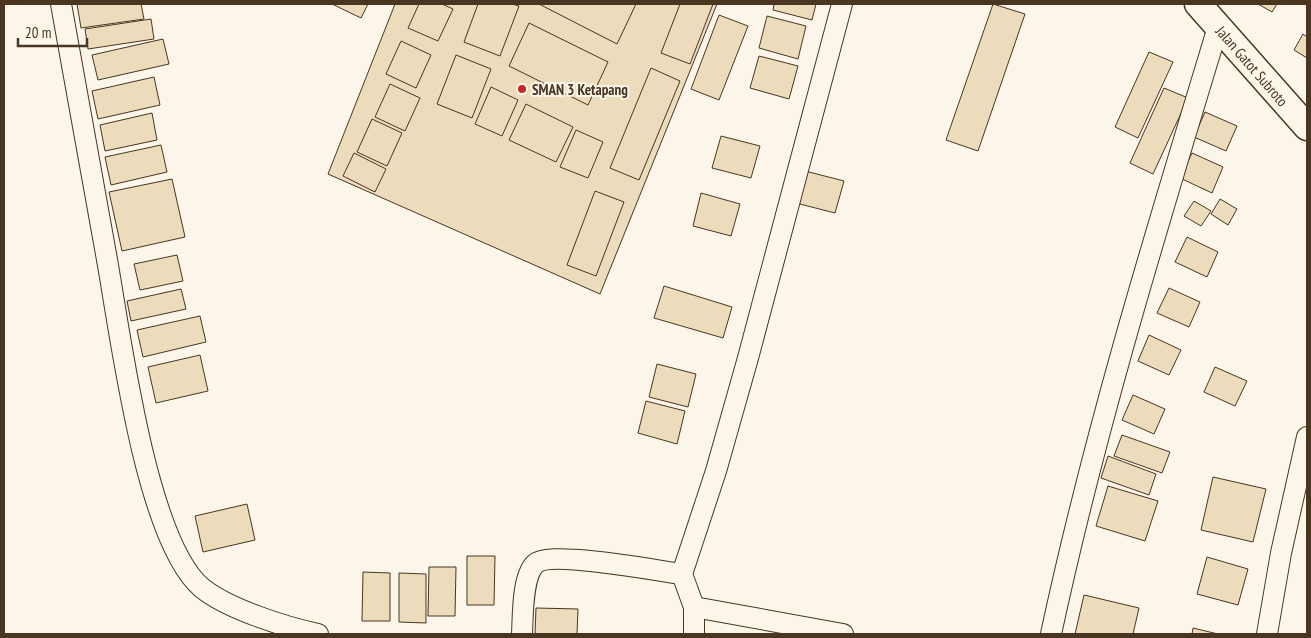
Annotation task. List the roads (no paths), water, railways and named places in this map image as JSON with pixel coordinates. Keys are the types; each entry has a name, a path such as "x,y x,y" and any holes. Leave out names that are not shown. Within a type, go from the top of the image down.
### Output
{"street":[{"path":"61,4 136,416 165,528 178,558 202,588 252,614 318,634"},
{"path":"694,634 694,607 682,574 716,471 748,358 842,4"},
{"name":"Jalan Gatot Subroto","path":"1198,4 1307,127"},
{"path":"1051,634 1093,459 1146,265 1218,27"},
{"path":"1267,634 1281,553 1307,437"},
{"path":"522,634 528,578 534,565 542,560 573,559 682,574"},
{"path":"694,607 843,634"}],"place":[{"name":"SMAN 3 Ketapang","path":"522,89"}]}
